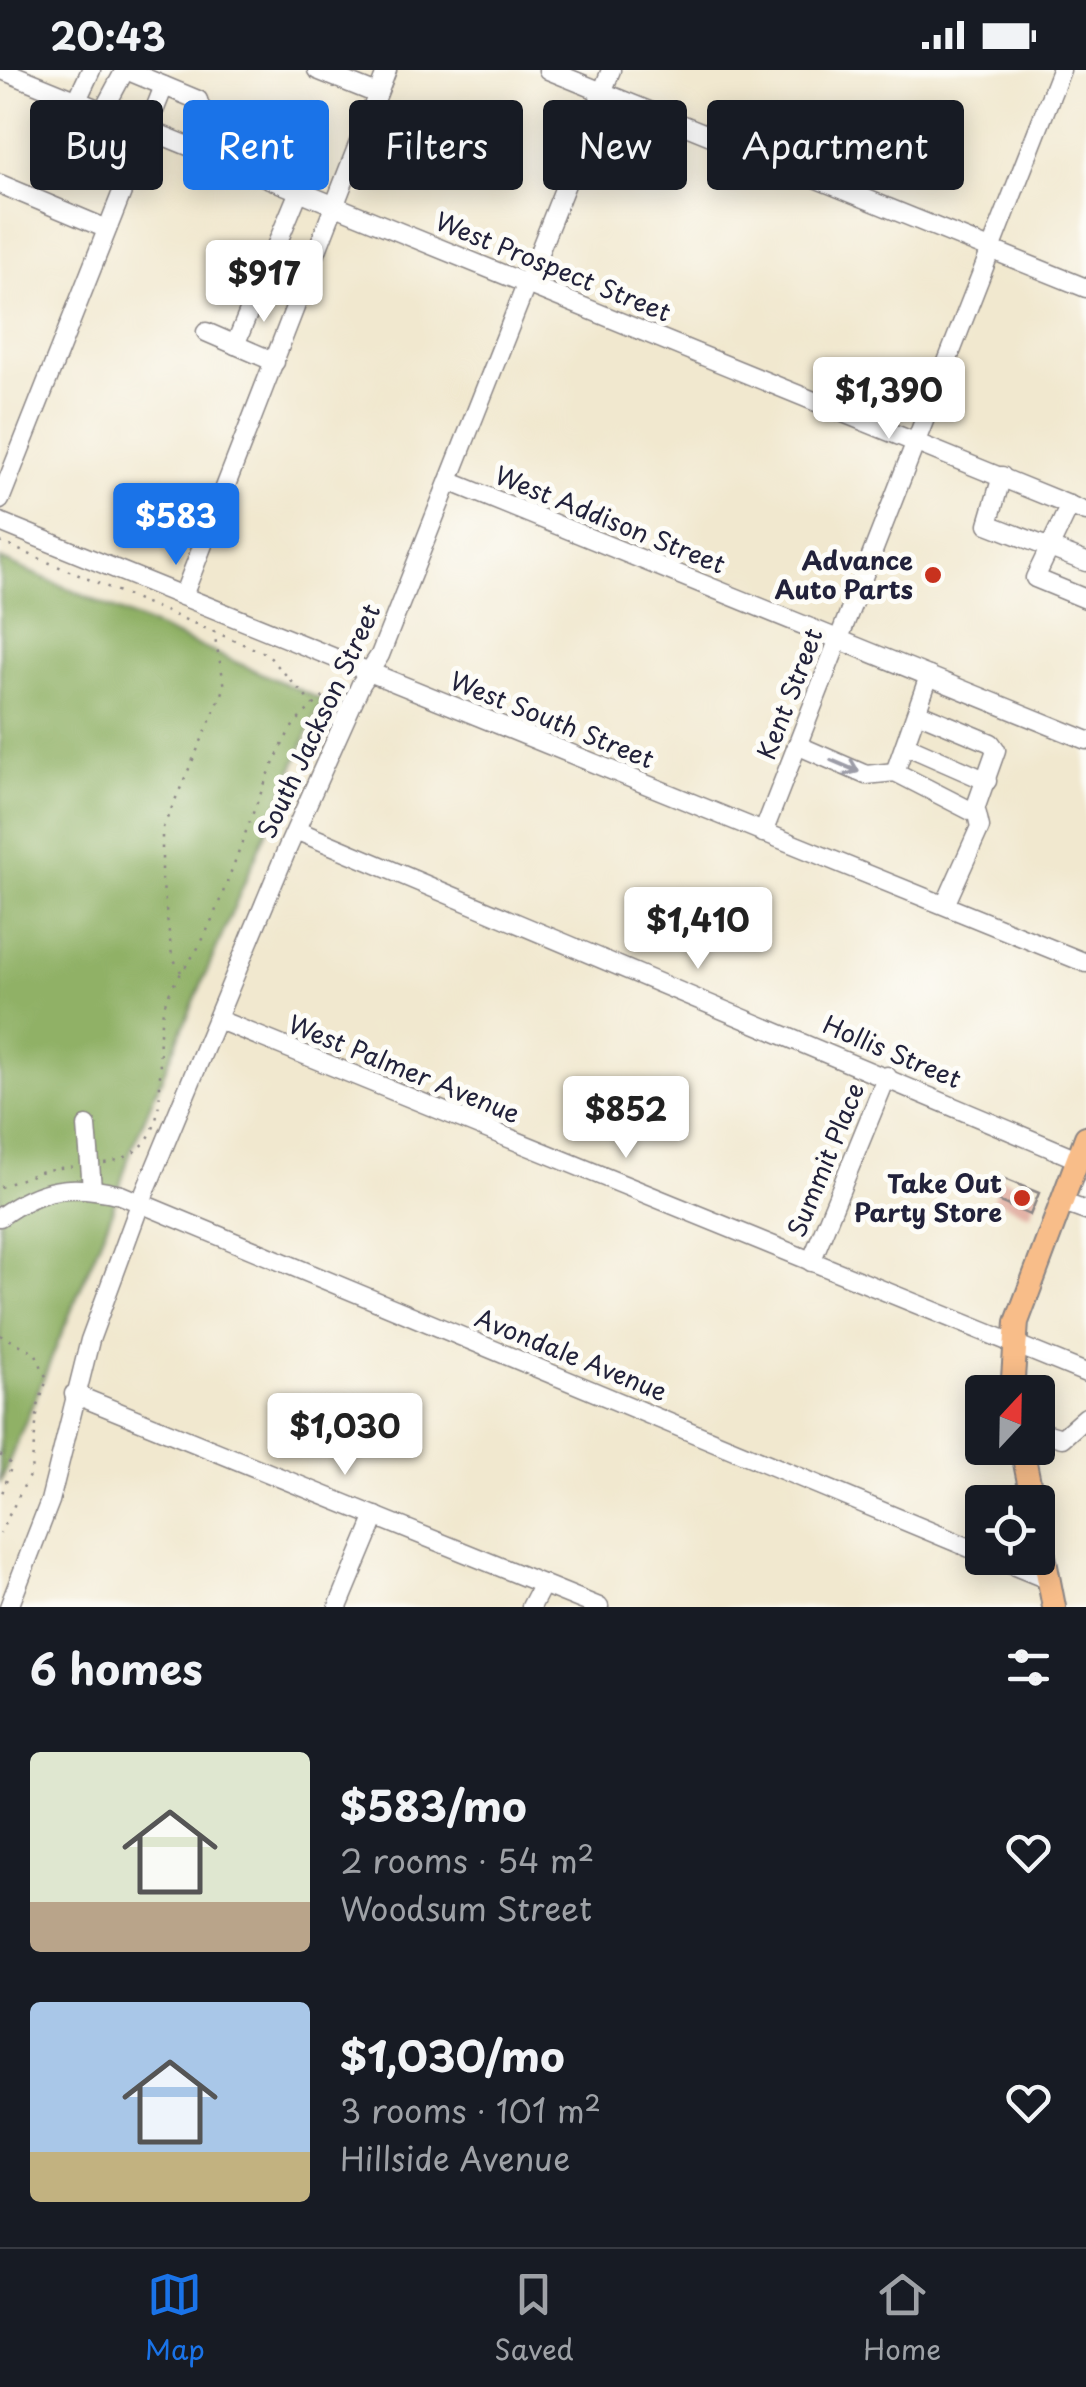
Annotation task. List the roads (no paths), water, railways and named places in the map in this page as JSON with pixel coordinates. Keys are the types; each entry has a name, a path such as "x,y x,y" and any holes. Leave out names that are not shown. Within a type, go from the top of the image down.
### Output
{"main road":[{"path":"1013,1375 1017,1322 1082,1148"},
{"path":"1047,1575 1054,1607"}],"street":[{"name":"West Prospect Street","path":"2,70 77,100"},
{"path":"77,100 91,70"},
{"path":"108,100 126,70 198,100"},
{"path":"317,70 343,74 377,94"},
{"path":"184,596 386,70"},
{"path":"548,70 1086,288"},
{"name":"South Jackson Street","path":"9,1607 50,1501 74,1394 140,1204 298,831 380,655 610,70"},
{"name":"Kent Street","path":"762,833 1061,70"},
{"path":"158,100 164,86"},
{"path":"0,184 107,228"},
{"path":"0,500 122,190"},
{"name":"West Prospect Street","path":"293,190 1078,508"},
{"path":"235,345 298,192"},
{"path":"206,332 275,362"},
{"path":"1002,476 988,524 1086,562"},
{"name":"West Addison Street","path":"449,481 1086,740"},
{"path":"1078,508 1048,547 1035,578 1086,598"},
{"name":"West South Street","path":"0,522 1086,963"},
{"path":"895,772 929,676"},
{"path":"916,712 991,743 996,750 974,812"},
{"path":"797,745 866,774 895,772 974,812 980,827 945,905"},
{"path":"905,745 987,781"},
{"name":"Hollis Street","path":"298,831 887,1076 1082,1148"},
{"name":"West Palmer Avenue","path":"220,1020 1086,1373"},
{"name":"Summit Place","path":"811,1262 887,1076"},
{"path":"0,1217 44,1191 74,1186 92,1188 88,1126"},
{"name":"Avondale Avenue","path":"92,1188 140,1204 965,1545"},
{"path":"1061,1202 1086,1212"},
{"path":"74,1394 598,1607"},
{"path":"1055,1436 1062,1438 1086,1418"},
{"path":"338,1607 376,1516"},
{"path":"1036,1575 1048,1580"},
{"path":"531,1607 542,1584"}],"place":[{"name":"Advance Auto Parts","path":"933,575"},
{"name":"Take Out Party Store","path":"1022,1198"}]}
